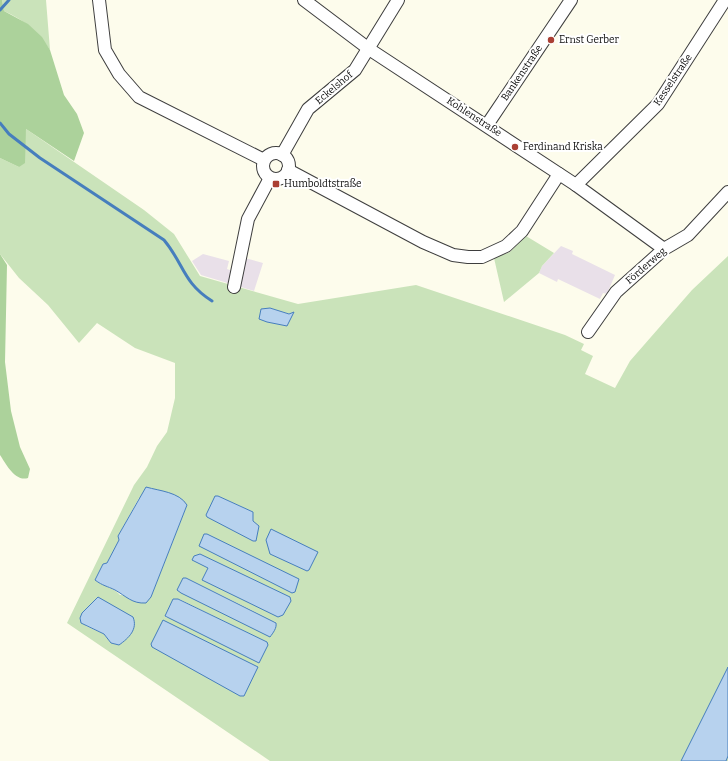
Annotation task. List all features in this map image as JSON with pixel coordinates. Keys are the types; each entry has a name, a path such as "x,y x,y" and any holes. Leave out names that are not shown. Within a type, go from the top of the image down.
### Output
{"street":[{"path":"99,0 105,50 119,74 139,97 264,160"},
{"name":"Kohlenstraße","path":"304,0 368,49 487,125 576,185 664,249"},
{"name":"Eckelshof","path":"282,155 308,109 355,70 398,0"},
{"name":"Bankenstraße","path":"487,125 571,0"},
{"name":"Kesselstraße","path":"576,185 658,104 725,0"},
{"path":"270,154 282,155 288,161 288,170 286,174 279,179 270,178 263,168 264,160 270,154"},
{"path":"288,170 423,242 453,255 468,257 482,257 506,246 522,231 559,174"},
{"path":"234,287 248,219 270,178"},
{"name":"Förderweg","path":"588,332 616,292 664,249 688,235 728,192"}],"shaded area":[{"path":"561,246 573,251 572,254 615,275 607,294 603,293 600,299 558,279 557,282 539,273 542,266"},
{"path":"203,254 229,261 227,269 241,274 245,258 263,263 254,291 201,275 192,261"}],"green space":[{"path":"0,0 2,0 4,11 28,24 42,37 50,50 64,95 77,114 84,133 74,161 26,129 25,163 19,167 0,158"},
{"path":"2,0 46,0 50,50 41,37 30,27 18,18 4,11"},
{"path":"26,129 144,210 174,234 200,276 298,304 416,285 565,335 584,344 581,350 593,356 585,374 615,388 630,361 692,290 728,256 728,761 270,761 67,623 134,485 147,467 157,446 167,432 175,398 175,363 135,348 97,323 79,343 48,305 19,278 0,254 0,158 19,167","holes":["270,308 289,314 290,317 288,324 267,322","218,496 253,512 253,521 255,524","139,498 187,505 151,597 120,595 95,580 103,564 107,563 119,540 118,536","200,555 289,597 202,580 208,568 194,556","183,578 186,578 276,622","173,599 179,599 266,642 165,617","91,605 119,645 111,643 104,634 86,626 82,613"]},
{"path":"526,236 554,253 542,266 539,273 504,302 494,258 510,252"},
{"path":"0,254 7,265 5,362 11,411 20,447 30,469 28,478 23,479 11,471 0,455"}],"water":[{"path":"270,308 289,314 294,312 287,326 259,319 261,309"},
{"path":"146,487 179,497 187,505 151,597 146,603 141,603 129,599 95,580 103,564 107,563 119,540 118,536"},
{"path":"215,496 253,512 253,521 259,526 256,541 253,541 207,517 206,515"},
{"path":"271,529 318,552 309,570 307,571 270,554 266,540"},
{"path":"204,534 207,534 299,579 295,592 292,593 199,546"},
{"path":"200,554 290,597 291,601 283,615 278,617 202,580 208,568 192,560 194,556"},
{"path":"183,578 186,578 276,623 276,627 270,637 181,593 177,590"},
{"path":"98,597 133,617 134,625 132,633 119,645 111,643 104,634 81,623 80,618 82,613"},
{"path":"173,599 178,599 267,642 268,645 259,663 165,616"},
{"path":"163,620 258,667 244,696 240,696 152,647 151,644"},
{"path":"728,667 728,756 726,761 681,761"}],"waterway":[{"path":"0,10 9,0"},
{"path":"0,123 9,134 40,158 164,240 189,280 202,294 212,301"}],"place":[{"name":"Ernst Gerber","path":"551,40"},
{"name":"Ferdinand Kriska","path":"515,147"},
{"name":"Humboldtstraße","path":"276,184"}]}
